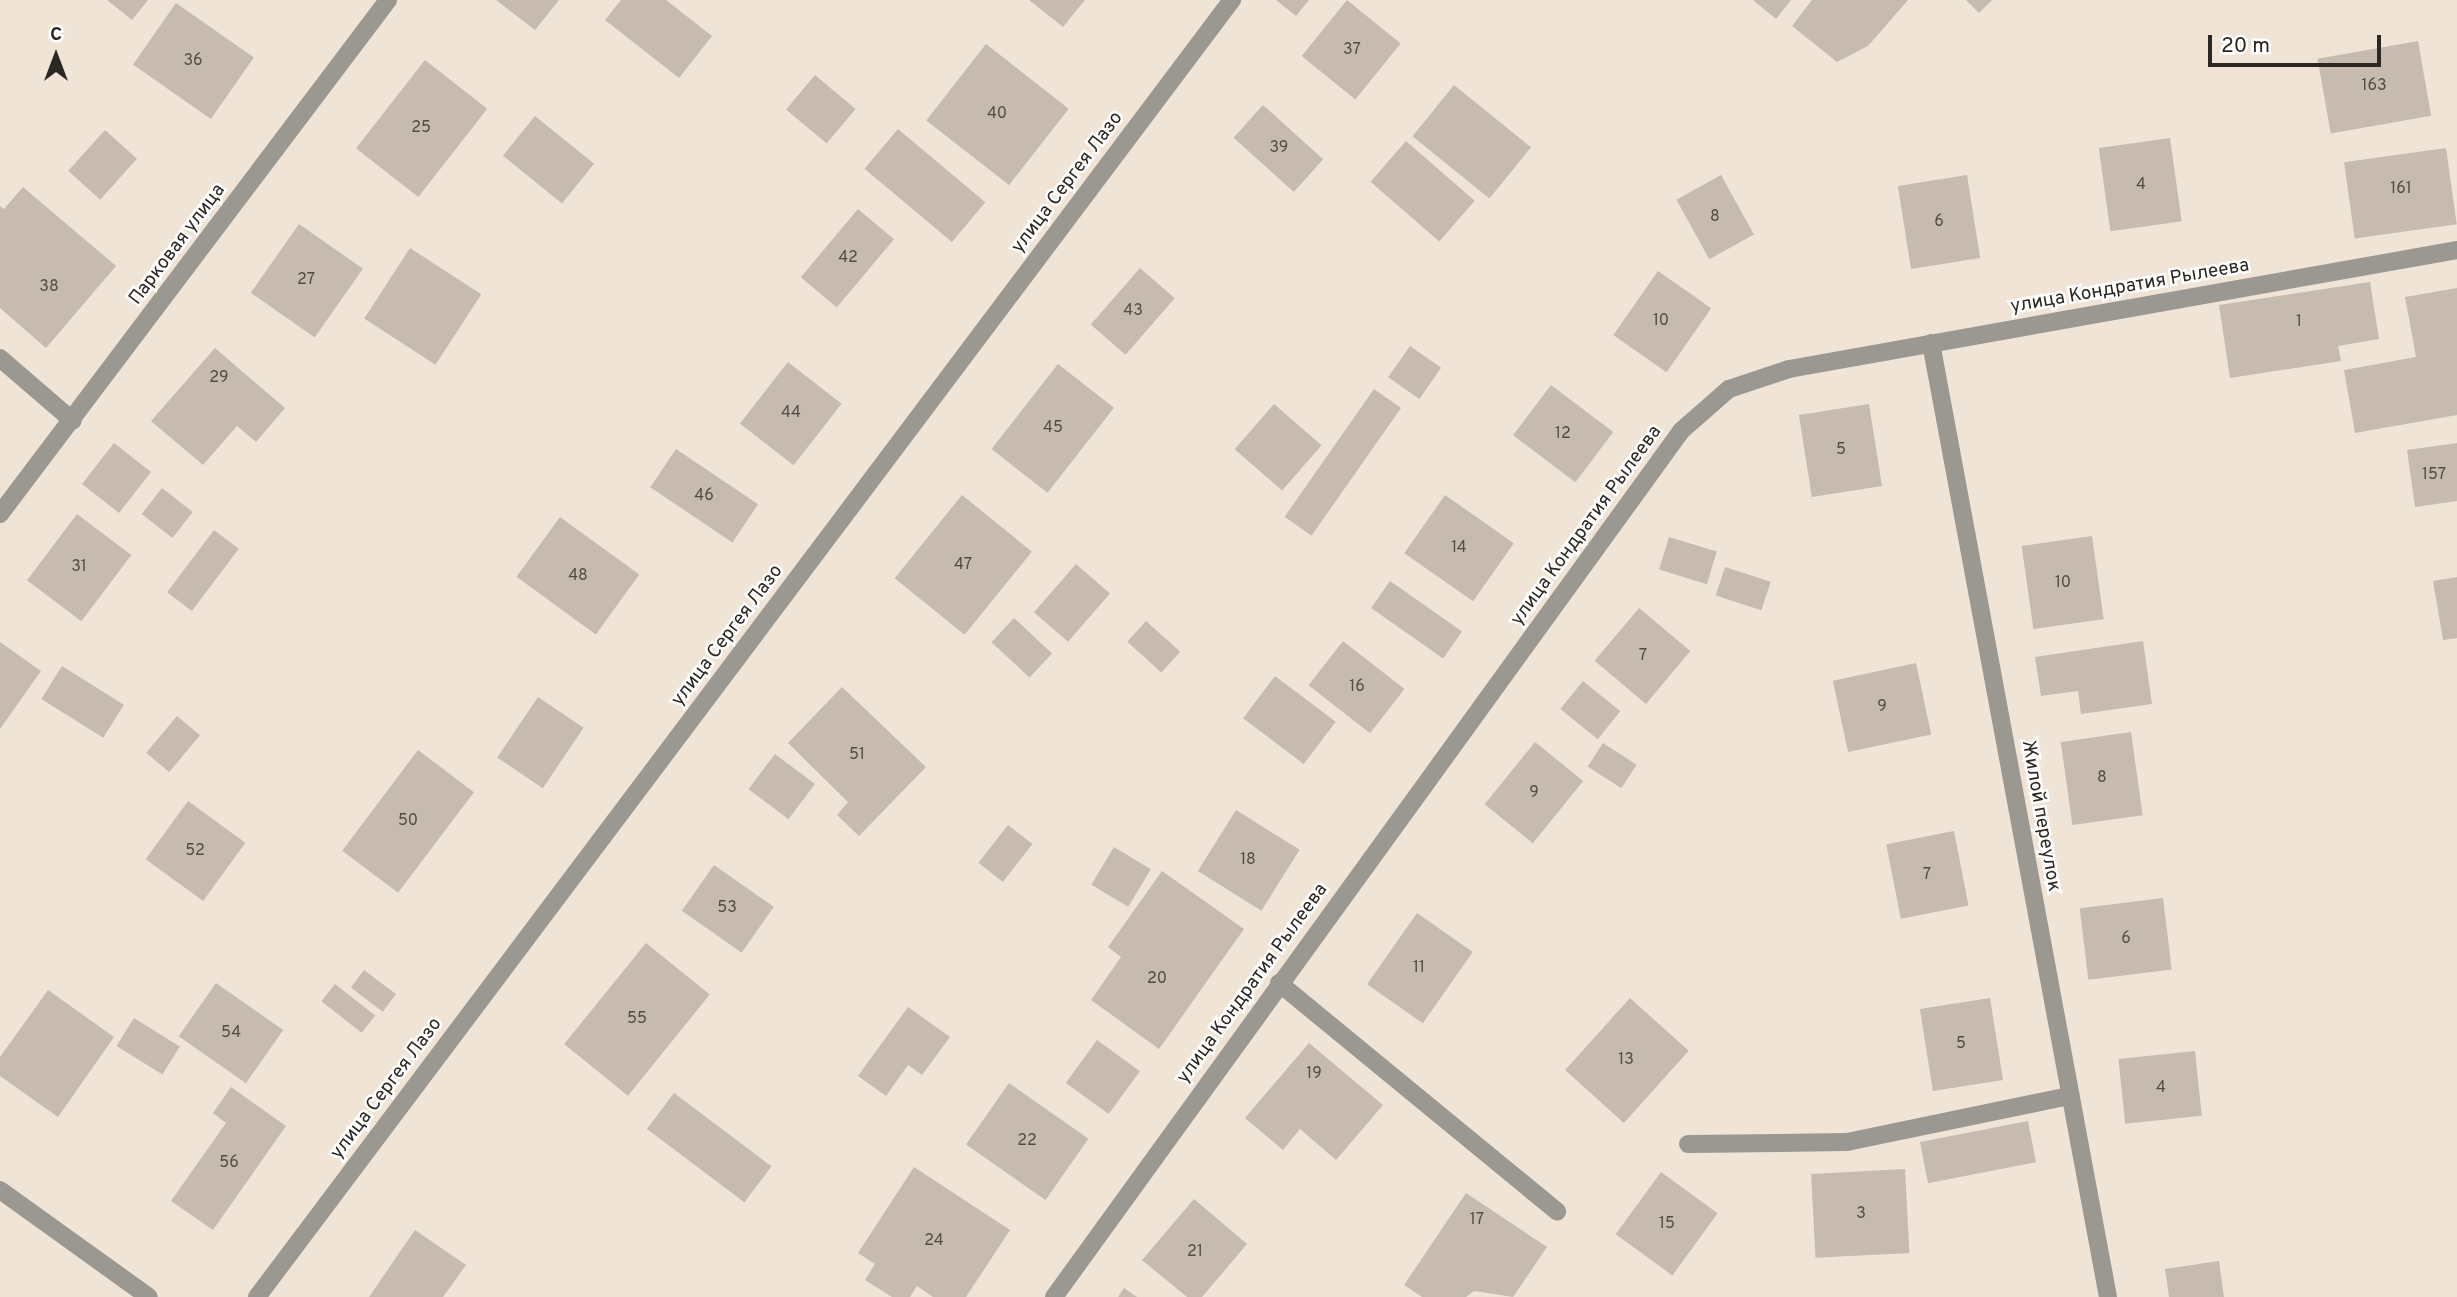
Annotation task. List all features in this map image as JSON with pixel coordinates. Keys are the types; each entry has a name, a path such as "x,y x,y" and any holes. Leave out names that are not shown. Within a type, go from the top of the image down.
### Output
{"street":[{"name":"Парковая улица","path":"0,514 73,421 388,0"},
{"name":"улица Сергея Лазо","path":"257,1297 1232,0"},
{"name":"улица Кондратия Рылеева","path":"1054,1297 1279,983 1681,432 1729,389 1789,369 2457,250"},
{"name":"Жилой переулок","path":"1931,343 2108,1297"},
{"path":"0,358 73,421"},
{"path":"1279,983 1557,1211"},
{"path":"1688,1144 1847,1142 2070,1096"},
{"path":"0,1190 149,1297"}],"building":[{"path":"107,0 148,0 132,20"},
{"path":"496,0 559,0 535,30"},
{"path":"621,0 666,0 712,36 679,78 605,20"},
{"path":"1029,0 1085,0 1063,27"},
{"path":"1276,0 1309,0 1296,16"},
{"path":"1347,0 1401,43 1355,99 1302,56"},
{"path":"1753,0 1791,0 1776,19"},
{"path":"1812,0 1908,0 1868,46 1837,62 1792,26"},
{"path":"1966,0 1992,0 1979,13"},
{"path":"176,3 254,57 211,119 133,64"},
{"path":"2418,41 2431,116 2331,134 2318,59"},
{"path":"986,44 1069,109 1009,185 926,120"},
{"path":"425,60 487,109 418,197 356,148"},
{"path":"815,75 856,109 827,144 786,109"},
{"path":"1454,85 1531,147 1489,199 1412,136"},
{"path":"1263,105 1323,159 1294,192 1234,138"},
{"path":"535,116 594,164 562,203 503,156"},
{"path":"898,129 985,202 952,242 865,169"},
{"path":"105,130 137,159 100,200 68,171"},
{"path":"2170,138 2182,221 2110,231 2099,148"},
{"path":"1406,141 1475,201 1439,241 1371,182"},
{"path":"2446,148 2457,224 2355,239 2344,162"},
{"path":"1721,175 1754,234 1709,259 1676,200"},
{"path":"1967,175 1980,258 1911,269 1898,186"},
{"path":"23,187 116,266 46,348 0,308 0,206 4,209"},
{"path":"858,209 894,239 837,307 801,277"},
{"path":"299,224 363,269 315,338 251,293"},
{"path":"410,248 481,294 436,365 364,318"},
{"path":"1140,268 1175,298 1126,355 1091,325"},
{"path":"1658,271 1711,308 1667,372 1613,335"},
{"path":"2370,282 2379,339 2338,346 2341,361 2230,378 2219,305"},
{"path":"2457,288 2457,415 2355,433 2344,370 2416,357 2405,297"},
{"path":"1410,346 1441,368 1419,399 1388,377"},
{"path":"215,348 285,408 256,442 237,426 203,465 151,421"},
{"path":"788,362 842,404 794,465 740,423"},
{"path":"1058,364 1114,408 1047,493 992,449"},
{"path":"1551,385 1613,432 1575,482 1513,435"},
{"path":"1374,389 1401,408 1312,536 1285,517"},
{"path":"1274,404 1322,445 1282,491 1235,449"},
{"path":"1869,404 1882,486 1812,497 1799,415"},
{"path":"114,443 151,472 119,513 82,484"},
{"path":"2457,443 2457,501 2415,507 2407,450"},
{"path":"676,449 758,504 732,542 650,487"},
{"path":"162,488 193,512 172,538 142,514"},
{"path":"962,495 1032,552 965,635 895,578"},
{"path":"1445,495 1514,543 1473,601 1404,553"},
{"path":"77,514 131,555 81,621 27,580"},
{"path":"560,517 639,575 596,634 517,577"},
{"path":"214,530 239,549 192,611 167,592"},
{"path":"2092,536 2104,619 2033,629 2022,546"},
{"path":"1669,537 1717,552 1707,584 1659,570"},
{"path":"1076,564 1110,594 1068,642 1034,612"},
{"path":"1725,567 1771,582 1761,610 1716,596"},
{"path":"2457,577 2457,638 2443,640 2433,581"},
{"path":"1390,581 1462,631 1443,659 1371,608"},
{"path":"1639,608 1690,651 1646,704 1595,661"},
{"path":"1014,618 1052,653 1030,678 991,642"},
{"path":"1146,621 1180,652 1161,673 1127,642"},
{"path":"1343,641 1404,689 1370,733 1309,685"},
{"path":"2143,641 2152,704 2081,714 2078,691 2041,696 2035,657"},
{"path":"0,642 41,671 0,729"},
{"path":"1916,663 1931,734 1848,752 1833,681"},
{"path":"62,666 124,705 103,738 41,699"},
{"path":"1275,676 1336,722 1304,764 1243,718"},
{"path":"1583,681 1620,711 1598,739 1560,709"},
{"path":"842,687 926,767 859,836 837,815 848,802 788,743"},
{"path":"538,697 584,728 543,788 497,758"},
{"path":"177,716 200,735 169,772 146,753"},
{"path":"2131,732 2143,815 2072,825 2061,742"},
{"path":"1535,742 1583,781 1533,843 1485,804"},
{"path":"1603,743 1637,765 1621,788 1588,766"},
{"path":"418,750 474,792 398,893 342,851"},
{"path":"775,754 815,784 788,819 749,789"},
{"path":"188,801 245,843 203,901 146,859"},
{"path":"1236,810 1300,850 1261,911 1198,871"},
{"path":"1008,825 1032,844 1003,882 978,863"},
{"path":"1954,831 1969,906 1901,919 1886,844"},
{"path":"1114,847 1151,869 1128,907 1091,885"},
{"path":"714,865 774,907 742,953 682,911"},
{"path":"1162,871 1244,929 1159,1049 1091,1000 1121,957 1108,947"},
{"path":"2163,898 2172,969 2088,980 2080,908"},
{"path":"1417,913 1473,952 1423,1023 1367,984"},
{"path":"646,943 710,995 628,1096 564,1044"},
{"path":"364,970 396,994 383,1012 351,988"},
{"path":"216,983 283,1030 246,1083 179,1036"},
{"path":"335,984 375,1015 362,1033 321,1001"},
{"path":"48,990 114,1037 58,1117 0,1076 0,1057"},
{"path":"1630,998 1689,1051 1624,1123 1565,1070"},
{"path":"1990,998 2003,1080 1933,1091 1920,1009"},
{"path":"908,1007 950,1037 922,1075 908,1065 886,1096 858,1076"},
{"path":"134,1018 180,1047 162,1075 117,1046"},
{"path":"1097,1040 1140,1071 1109,1114 1066,1083"},
{"path":"1309,1043 1383,1105 1336,1160 1300,1129 1283,1150 1245,1118"},
{"path":"2195,1051 2202,1116 2125,1124 2118,1059"},
{"path":"1009,1083 1088,1139 1045,1200 966,1144"},
{"path":"231,1087 286,1126 213,1230 171,1201 226,1123 213,1113"},
{"path":"674,1093 771,1166 744,1202 647,1129"},
{"path":"2028,1121 2036,1162 1928,1183 1920,1142"},
{"path":"914,1167 1010,1230 966,1297 933,1297 917,1286 910,1297 892,1297 865,1280 875,1264 858,1253"},
{"path":"1905,1169 1909,1253 1816,1258 1811,1174"},
{"path":"1661,1172 1718,1213 1672,1275 1616,1234"},
{"path":"1466,1193 1547,1247 1513,1297 1474,1291 1466,1297 1422,1297 1404,1285"},
{"path":"1194,1199 1247,1244 1202,1297 1187,1297 1142,1260"},
{"path":"415,1230 466,1265 443,1297 369,1297"},
{"path":"2219,1261 2224,1297 2169,1297 2165,1269"},
{"path":"1124,1288 1137,1297 1118,1297"}]}
